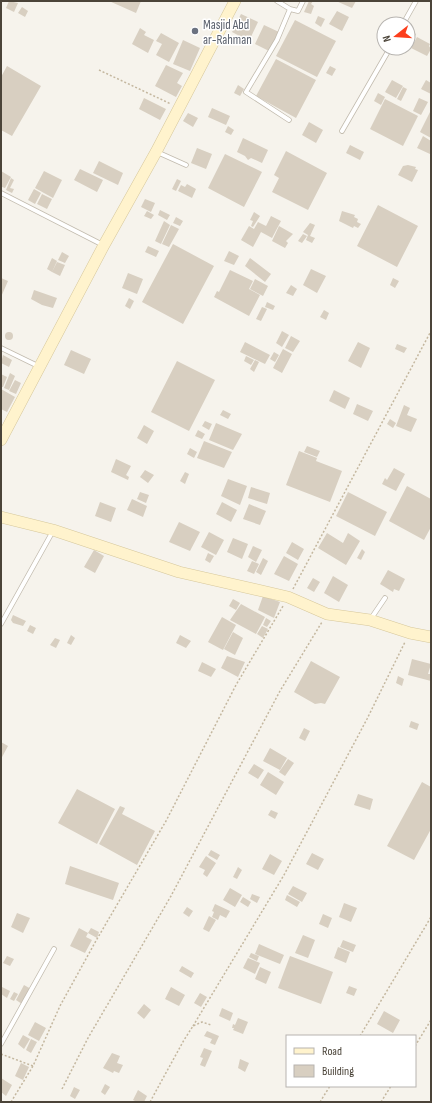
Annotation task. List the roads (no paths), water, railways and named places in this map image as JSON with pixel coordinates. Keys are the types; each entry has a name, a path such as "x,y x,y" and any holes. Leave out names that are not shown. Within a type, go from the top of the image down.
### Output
{"main road":[{"path":"1,440 104,245 156,152 235,1"},
{"path":"1,518 53,530 179,572 288,597 327,614 370,620 410,633 431,637"}],"lane":[{"path":"277,1 298,12 303,1"},
{"path":"408,16 416,1"},
{"path":"289,120 246,92 277,40 290,9"},
{"path":"342,131 385,56"},
{"path":"156,152 186,165"},
{"path":"1,193 104,245"},
{"path":"1,348 40,367"},
{"path":"1,624 53,530"},
{"path":"370,620 385,598"},
{"path":"1,1044 54,949"}],"place":[{"name":"Masjid Abd ar-Rahman","path":"195,31"}]}
